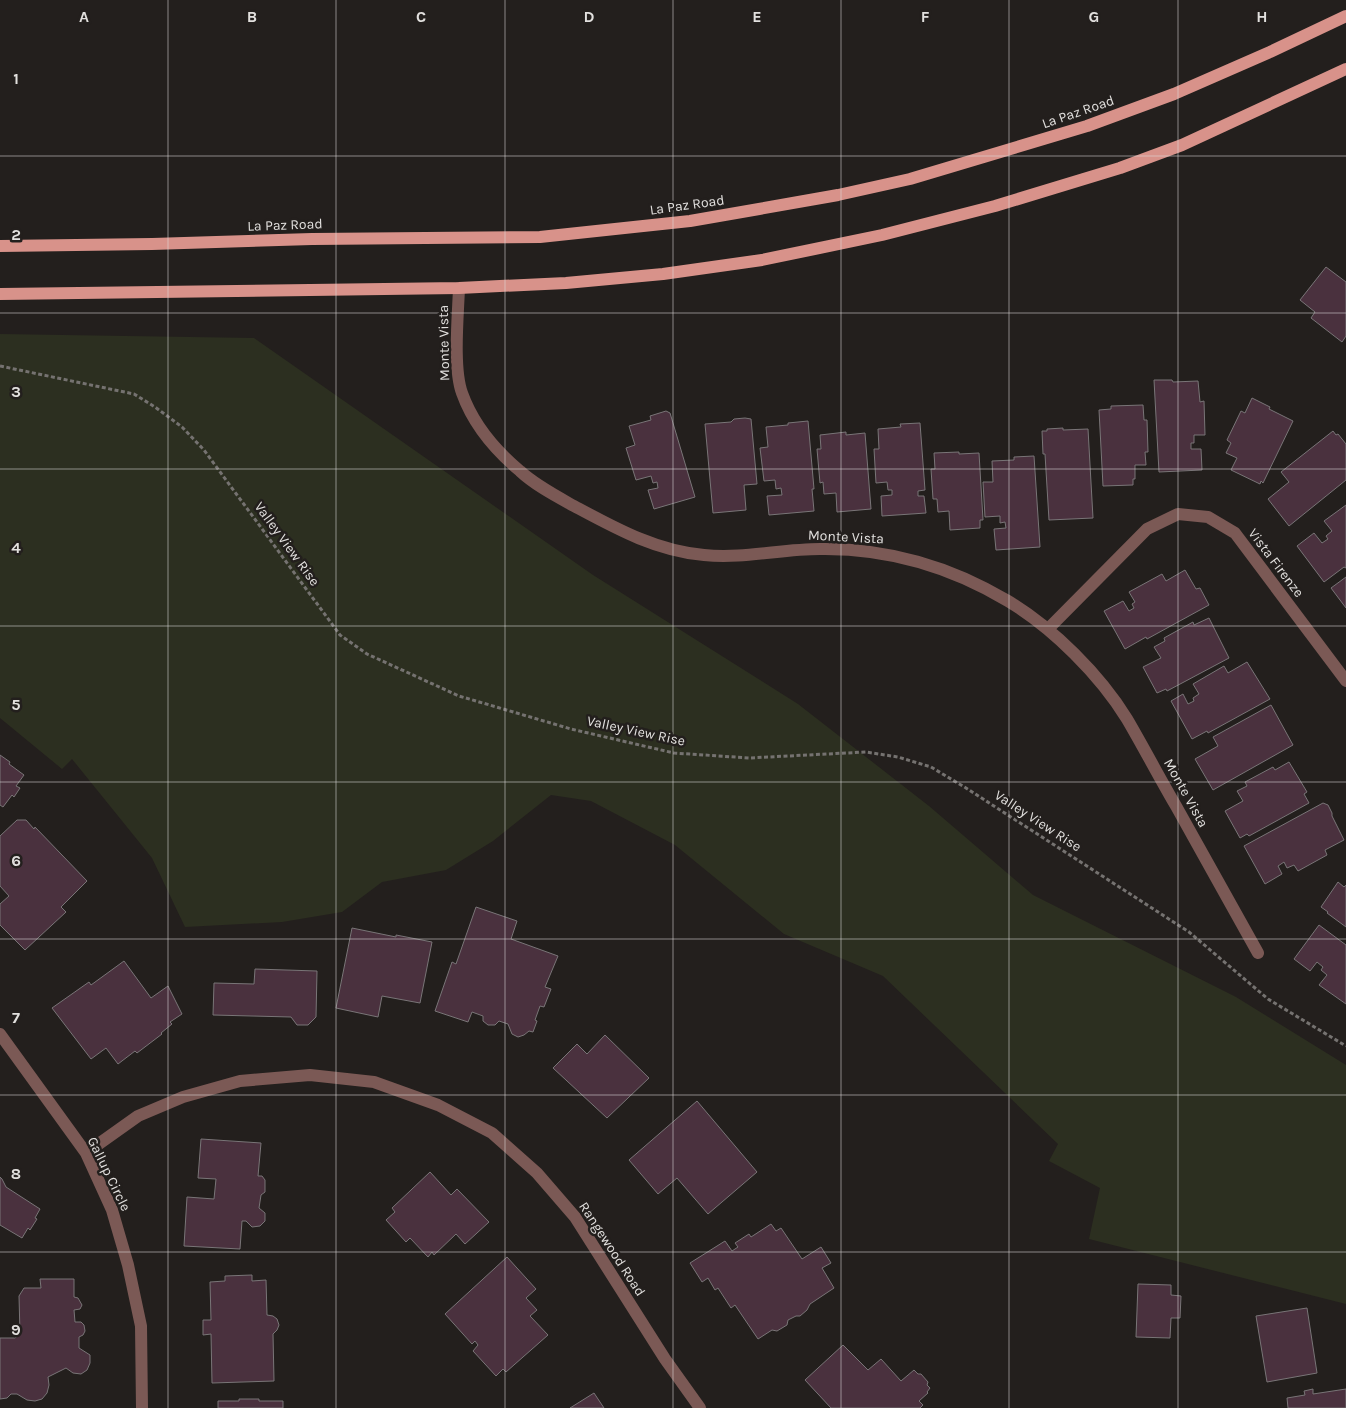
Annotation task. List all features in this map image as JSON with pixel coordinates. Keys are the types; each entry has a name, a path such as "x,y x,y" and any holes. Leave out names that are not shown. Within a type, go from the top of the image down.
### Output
{"main road":[{"name":"La Paz Road","path":"0,246 312,239 540,237 690,221 751,211 910,179 1087,126 1174,94 1346,16"},
{"path":"0,294 459,288 566,283 663,274 762,260 882,236 995,206 1120,168 1182,145 1346,69"}],"street":[{"name":"Monte Vista","path":"459,288 457,359 460,390 475,423 493,445 521,473 559,498 613,528 655,545 703,555 747,555 819,548 876,551 921,562 968,580 1009,602 1048,629 1089,669 1126,717 1258,953"},
{"name":"Vista Firenze","path":"1048,629 1147,529 1178,514 1208,517 1234,533 1346,681"},
{"name":"Gallup Circle","path":"0,1034 86,1154 112,1210 128,1265 141,1326 142,1408"},
{"name":"Rangewood Road","path":"86,1154 138,1116 183,1097 240,1081 310,1075 374,1082 438,1105 492,1133 537,1173 575,1217 665,1359 700,1408"}],"path":[{"name":"Valley View Rise","path":"0,366 134,394 182,427 204,450 340,635 367,654 459,696 571,729 674,753 749,758 866,752 898,757 931,767 1189,932 1268,999 1346,1046"}],"green space":[{"path":"0,334 254,338 593,575 798,704 929,806 1033,895 1236,997 1346,1065 1346,1304 1089,1239 1100,1188 1049,1161 1058,1144 883,976 784,934 675,845 591,801 551,795 493,841 446,870 382,882 342,912 282,922 185,927 152,858 72,759 62,769 0,718"}],"building":[{"path":"1326,267 1346,282 1346,336 1342,342 1311,318 1315,312 1300,300"},
{"path":"1154,380 1172,380 1173,382 1198,381 1200,402 1204,401 1205,435 1194,435 1194,443 1191,443 1191,449 1201,449 1202,470 1159,472"},
{"path":"1252,398 1293,421 1263,483 1261,481 1260,484 1231,470 1237,458 1226,453 1231,443 1227,440 1241,411 1245,413"},
{"path":"1143,405 1144,420 1147,420 1148,452 1145,452 1146,465 1135,465 1133,485 1103,486 1099,410 1111,409 1111,406"},
{"path":"666,411 670,413 695,497 654,509 648,490 658,488 657,482 653,483 651,476 636,480 626,448 635,445 629,426 651,420 650,416"},
{"path":"734,419 751,419 757,484 744,485 746,510 713,513 705,424 731,422"},
{"path":"808,421 814,511 769,515 767,496 782,495 781,488 776,489 775,480 764,481 760,448 768,447 766,427"},
{"path":"920,423 925,490 918,491 918,496 924,496 926,513 882,516 881,496 892,495 892,490 888,490 887,482 876,483 874,449 879,449 878,429 901,427 900,424"},
{"path":"1063,428 1063,430 1088,429 1093,518 1049,520 1042,431"},
{"path":"1333,431 1346,444 1346,480 1289,526 1268,499 1289,482 1281,472"},
{"path":"846,432 846,435 865,433 871,509 837,512 836,493 824,494 823,482 820,483 817,449 821,449 820,435"},
{"path":"959,452 959,454 979,453 983,520 980,520 980,528 950,530 949,511 938,512 937,499 933,499 931,469 935,469 934,453"},
{"path":"1034,456 1040,547 996,550 994,529 1006,528 1005,522 1000,523 1000,516 985,517 983,482 993,482 992,461 1014,460 1014,457"},
{"path":"1346,505 1346,568 1344,567 1324,582 1297,546 1314,533 1322,543 1328,539 1326,536 1332,531 1324,521"},
{"path":"1185,570 1196,589 1200,588 1209,605 1125,649 1104,611 1123,601 1129,611 1134,608 1132,604 1135,602 1129,592 1162,574 1166,581"},
{"path":"1346,577 1346,608 1331,588"},
{"path":"1209,618 1229,658 1167,691 1166,689 1157,693 1143,667 1161,658 1154,647 1165,641 1164,638 1193,622 1194,625"},
{"path":"1247,662 1270,699 1208,733 1207,731 1192,739 1171,701 1183,694 1188,704 1194,701 1193,698 1199,694 1193,684 1224,666 1228,673"},
{"path":"1271,705 1293,745 1213,790 1195,759 1218,746 1213,737"},
{"path":"0,755 24,775 16,786 20,788 14,797 12,795 3,807 0,805"},
{"path":"1289,762 1307,792 1304,794 1309,803 1249,836 1247,834 1240,838 1225,811 1243,801 1237,791 1247,786 1245,782 1273,767 1275,770"},
{"path":"1323,803 1328,805 1344,840 1325,850 1327,855 1298,871 1294,865 1287,868 1284,862 1278,866 1282,874 1265,884 1244,846"},
{"path":"17,820 26,820 34,829 35,827 87,881 61,907 66,912 25,950 0,925 0,904 9,896 0,886 0,836"},
{"path":"1338,882 1344,887 1346,885 1346,927 1321,907"},
{"path":"476,907 517,921 511,939 558,956 545,987 551,989 544,1007 540,1006 533,1032 529,1031 518,1037 512,1034 508,1024 499,1021 495,1025 488,1025 483,1021 483,1016 472,1012 468,1022 435,1011 452,962 456,964"},
{"path":"1319,925 1346,945 1346,1004 1319,985 1327,975 1321,970 1323,967 1317,962 1310,971 1294,959"},
{"path":"352,928 432,942 420,1003 382,996 378,1017 336,1008"},
{"path":"124,961 151,998 168,986 182,1014 170,1022 172,1024 162,1034 137,1053 135,1051 118,1064 106,1048 91,1059 52,1008 89,982 91,985"},
{"path":"255,969 317,971 316,1017 308,1025 297,1025 291,1017 213,1015 214,983 254,984"},
{"path":"605,1035 649,1078 607,1118 553,1068 577,1044 587,1054"},
{"path":"697,1101 757,1172 708,1214 677,1178 658,1194 629,1160"},
{"path":"201,1139 261,1143 258,1176 262,1176 265,1180 265,1192 261,1195 259,1208 265,1213 265,1221 260,1226 252,1227 246,1221 242,1221 240,1249 184,1246 187,1197 214,1199 216,1179 198,1178"},
{"path":"430,1172 451,1195 457,1189 489,1222 465,1244 456,1234 434,1255 432,1252 428,1257 410,1238 406,1242 386,1220 395,1212 392,1208"},
{"path":"0,1177 6,1187 40,1209 35,1218 37,1219 22,1238 0,1225"},
{"path":"771,1224 776,1231 781,1228 802,1259 821,1247 831,1263 822,1268 834,1288 810,1304 807,1310 800,1316 788,1320 787,1325 777,1331 772,1330 758,1339 735,1305 731,1308 718,1288 715,1290 708,1278 702,1282 690,1263 725,1241 732,1251 738,1247 735,1243 749,1234 751,1237"},
{"path":"507,1257 536,1289 526,1298 537,1310 530,1316 548,1335 506,1372 503,1369 496,1376 473,1351 478,1345 475,1341 472,1344 445,1314"},
{"path":"252,1275 252,1281 266,1280 267,1315 277,1319 279,1325 273,1334 274,1381 212,1383 211,1334 203,1335 203,1320 211,1320 210,1282 225,1281 225,1276"},
{"path":"40,1279 74,1279 74,1297 78,1298 82,1305 80,1309 74,1310 75,1322 81,1322 84,1325 85,1331 79,1337 79,1348 90,1355 90,1363 87,1370 81,1374 73,1373 66,1368 48,1377 47,1393 42,1399 35,1401 27,1400 17,1394 11,1394 7,1398 0,1399 0,1338 15,1338 20,1334 19,1296 24,1288 41,1288"},
{"path":"1138,1284 1171,1285 1171,1295 1181,1296 1180,1318 1171,1318 1170,1338 1136,1337"},
{"path":"1307,1308 1317,1373 1267,1382 1256,1316"},
{"path":"843,1345 868,1370 881,1359 901,1381 914,1370 921,1374 928,1382 927,1385 930,1388 928,1393 919,1401 923,1405 920,1408 831,1408 805,1380"},
{"path":"1313,1389 1313,1394 1346,1389 1346,1408 1288,1408 1287,1398 1305,1395 1304,1391"},
{"path":"594,1393 604,1408 570,1408"},
{"path":"239,1399 283,1401 283,1408 218,1408 218,1401 239,1401"}]}
